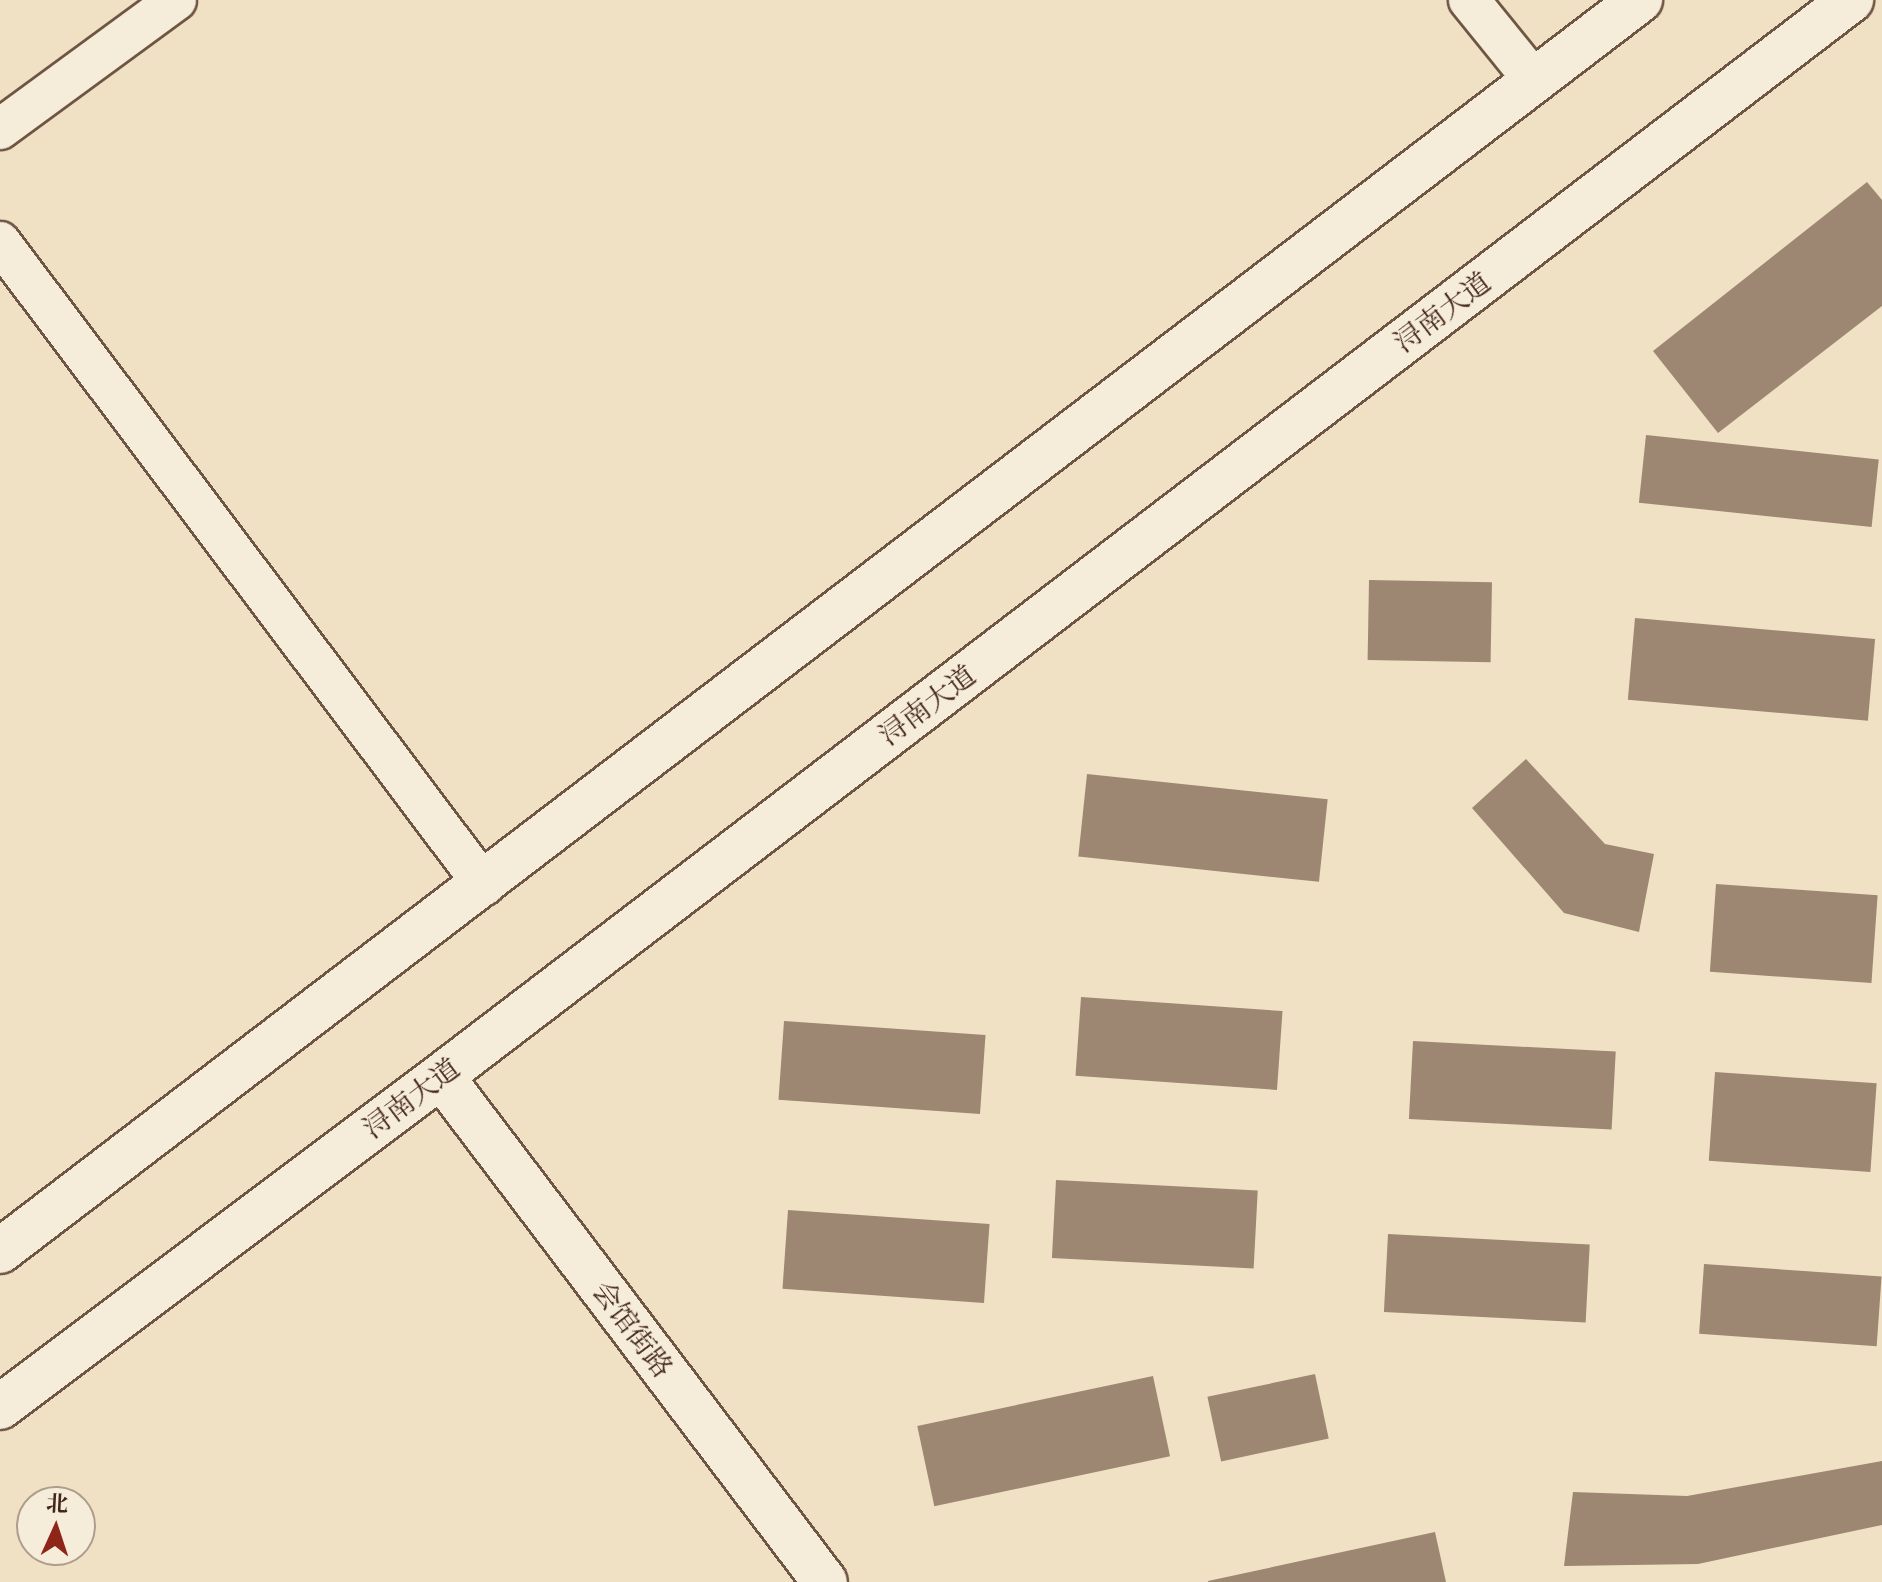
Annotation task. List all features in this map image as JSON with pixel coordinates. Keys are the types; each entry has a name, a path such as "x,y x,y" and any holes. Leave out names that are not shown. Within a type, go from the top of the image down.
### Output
{"main road":[{"path":"0,1251 484,885 1640,0"},
{"name":"浔南大道","path":"0,1407 441,1076 1851,0"},
{"name":"会馆街路","path":"441,1076 825,1582"}],"street":[{"path":"0,129 176,0"},
{"path":"1469,0 1533,79"},
{"path":"0,242 484,885"}],"building":[{"path":"1867,182 1882,200 1882,306 1718,433 1653,351"},
{"path":"1646,435 1879,459 1872,527 1639,503"},
{"path":"1369,580 1492,582 1491,662 1368,660"},
{"path":"1635,618 1875,639 1868,721 1628,700"},
{"path":"1526,759 1605,844 1654,854 1639,932 1564,913 1472,808"},
{"path":"1087,774 1328,799 1319,882 1078,857"},
{"path":"1716,884 1878,895 1871,983 1710,972"},
{"path":"1081,997 1283,1011 1277,1090 1075,1076"},
{"path":"784,1021 986,1035 980,1114 778,1100"},
{"path":"1413,1041 1616,1052 1612,1130 1409,1119"},
{"path":"1715,1072 1877,1083 1870,1172 1709,1161"},
{"path":"1056,1180 1258,1191 1254,1268 1052,1258"},
{"path":"788,1210 990,1224 984,1303 782,1289"},
{"path":"1388,1234 1590,1245 1586,1322 1384,1312"},
{"path":"1704,1264 1882,1276 1877,1346 1699,1334"},
{"path":"1315,1374 1329,1439 1221,1461 1207,1397"},
{"path":"1153,1376 1170,1456 934,1506 917,1426"},
{"path":"1882,1461 1882,1525 1698,1564 1564,1566 1573,1492 1687,1496"},
{"path":"1435,1532 1446,1582 1208,1582 1208,1581"}]}
